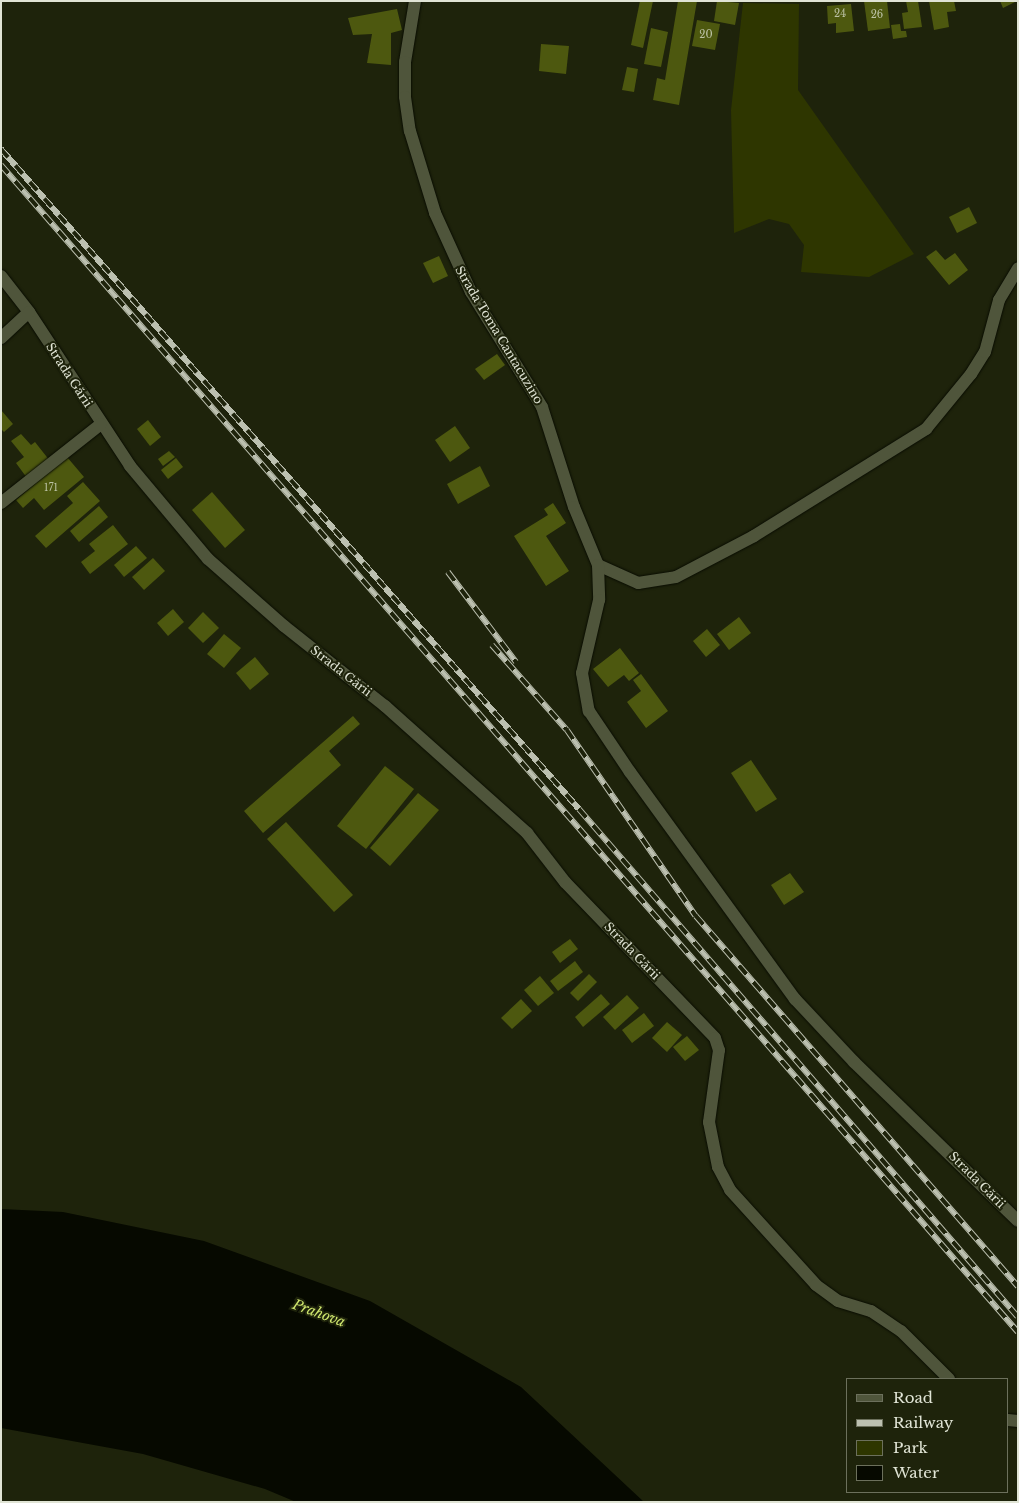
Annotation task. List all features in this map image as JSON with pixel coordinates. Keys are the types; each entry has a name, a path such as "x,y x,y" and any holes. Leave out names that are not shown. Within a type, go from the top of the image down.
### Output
{"street":[{"name":"Strada Toma Cantacuzino","path":"415,1 405,62 405,97 410,131 432,205 471,292 542,407 574,507 598,565 599,600 584,661 582,686 589,711 630,772"},
{"path":"598,565 638,583 676,577 754,536 913,439 926,429 971,374 985,352 999,300 1018,268"},
{"name":"Strada Gării","path":"1,276 29,312 130,466 208,559 284,626 385,706 527,833 565,882 715,1038 719,1050 710,1122 718,1167 730,1190 816,1285 838,1300 871,1311 901,1332 948,1378"},
{"path":"1,338 29,312"},
{"path":"1,503 101,424"},
{"name":"Strada Gării","path":"630,772 796,998 823,1030 1018,1221"}],"green space":[{"path":"743,3 799,4 798,90 914,254 869,277 801,272 804,245 789,224 769,219 734,233 731,110"}],"water":[{"name":"Prahova","path":"1,1209 63,1212 204,1241 370,1301 521,1387 644,1502 296,1502 265,1489 143,1454 1,1428"}],"building":[{"path":"640,1 653,1 643,48 631,45"},
{"path":"678,1 697,1 679,105 653,100 657,78 665,80"},
{"path":"717,1 739,3 735,25 714,21"},
{"path":"864,1 887,1 890,28 868,31"},
{"path":"906,1 918,1 922,27 904,29 902,13 908,12"},
{"path":"929,1 954,1 956,11 947,12 949,27 934,30"},
{"path":"1000,1 1017,1 1003,8"},
{"path":"851,4 854,31 836,33 836,23 828,24 827,6"},
{"path":"397,9 402,30 391,33 391,65 367,63 372,34 353,35 348,18"},
{"path":"697,20 720,24 715,50 692,46"},
{"path":"900,24 901,31 906,31 907,37 893,39 891,25"},
{"path":"651,28 668,32 661,67 644,64"},
{"path":"541,44 569,46 566,74 539,71"},
{"path":"627,67 638,69 634,92 622,90"},
{"path":"969,207 977,223 957,233 949,217"},
{"path":"936,250 945,260 955,253 968,270 949,285 926,257"},
{"path":"439,256 448,276 433,283 423,263"},
{"path":"497,354 505,365 484,380 475,369"},
{"path":"1,410 13,424 4,432 1,429"},
{"path":"148,420 161,437 150,446 137,429"},
{"path":"455,426 470,448 450,462 435,440"},
{"path":"21,434 31,445 35,442 50,461 27,478 16,463 24,457 11,441"},
{"path":"169,451 175,457 163,466 158,459"},
{"path":"67,457 84,477 44,510 34,498 23,508 16,500"},
{"path":"176,458 183,467 168,479 161,470"},
{"path":"480,466 490,486 458,504 447,484"},
{"path":"83,482 100,501 46,548 35,536 73,503 67,496"},
{"path":"212,492 245,530 225,548 192,510"},
{"path":"553,503 566,523 546,536 569,571 546,586 514,536 548,515 544,509"},
{"path":"99,506 108,517 79,542 70,531"},
{"path":"113,525 128,544 90,574 81,562 95,551 89,544"},
{"path":"136,546 147,558 124,577 114,565"},
{"path":"153,558 165,571 144,590 132,577"},
{"path":"173,609 184,622 168,636 157,623"},
{"path":"203,612 219,628 203,643 188,628"},
{"path":"739,617 751,633 729,650 717,634"},
{"path":"707,629 720,645 706,657 693,641"},
{"path":"224,634 241,648 224,668 207,654"},
{"path":"620,648 639,673 629,681 624,675 608,687 593,669"},
{"path":"255,657 269,674 250,690 236,673"},
{"path":"641,674 668,711 646,728 627,702 641,691 633,680"},
{"path":"353,716 360,724 329,751 341,765 263,833 244,811"},
{"path":"751,760 777,799 756,812 731,773"},
{"path":"385,766 414,789 366,849 337,826"},
{"path":"418,793 439,810 390,866 370,848"},
{"path":"286,822 353,895 334,912 267,839"},
{"path":"790,873 804,892 784,905 771,885"},
{"path":"570,939 578,949 560,963 552,952"},
{"path":"575,961 583,972 558,991 550,981"},
{"path":"589,974 597,982 578,1001 570,993"},
{"path":"540,976 554,993 538,1006 524,990"},
{"path":"601,994 610,1004 583,1027 575,1017"},
{"path":"627,995 639,1008 615,1030 603,1017"},
{"path":"521,999 532,1011 512,1029 501,1018"},
{"path":"644,1013 654,1026 632,1043 622,1030"},
{"path":"667,1022 682,1035 667,1052 652,1038"},
{"path":"687,1036 699,1050 685,1061 673,1047"}],"railway":[{"path":"1,149 579,809 1018,1317"},
{"path":"1,165 1018,1332"},
{"path":"448,572 516,662"},
{"path":"492,645 567,730 696,916 1018,1287"}]}
